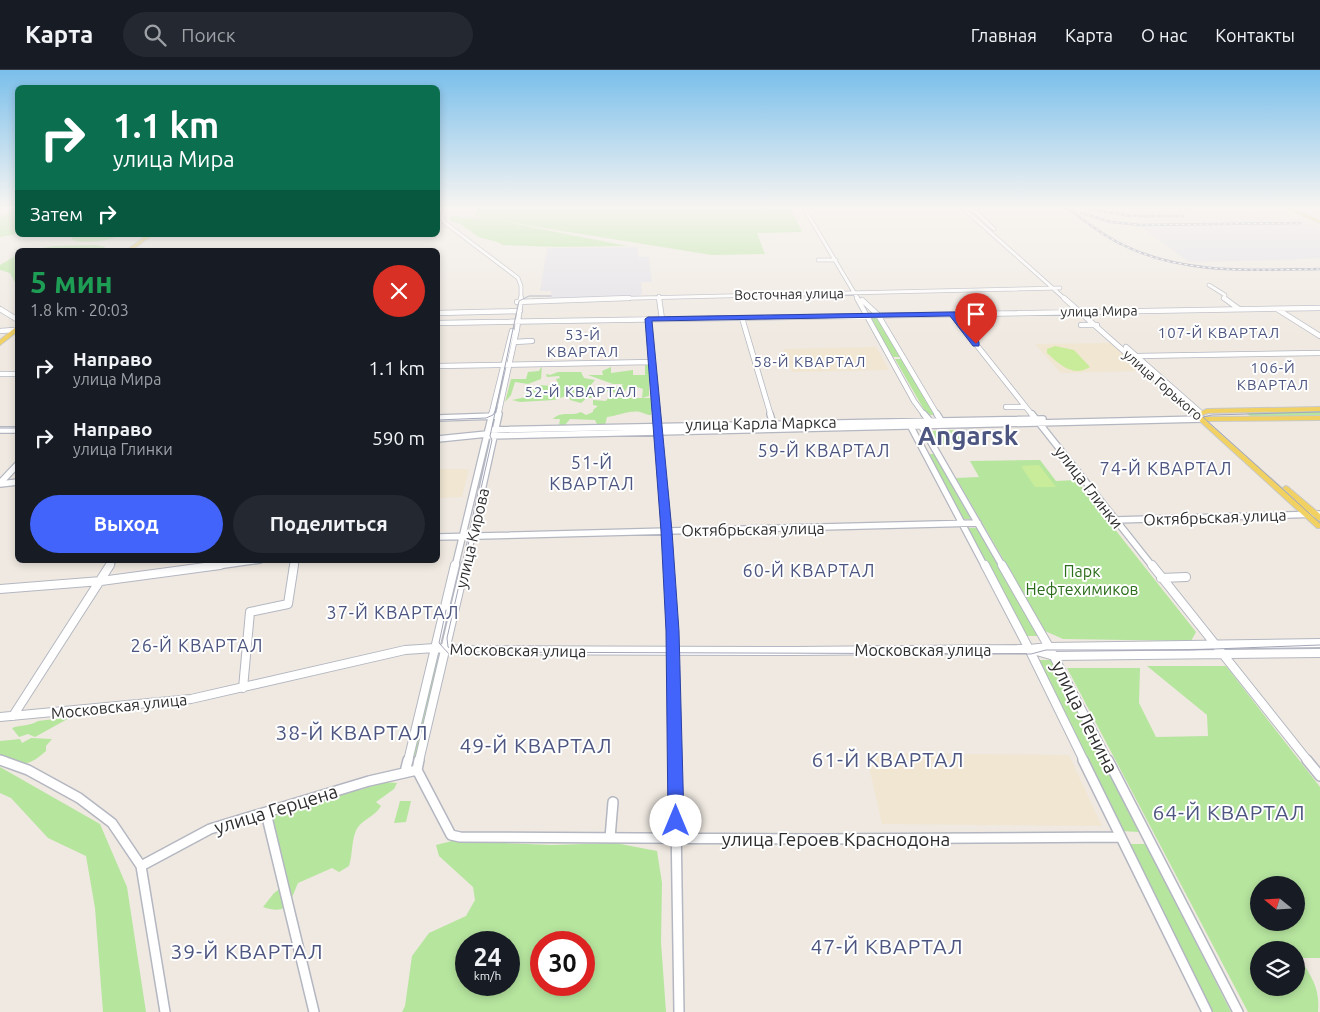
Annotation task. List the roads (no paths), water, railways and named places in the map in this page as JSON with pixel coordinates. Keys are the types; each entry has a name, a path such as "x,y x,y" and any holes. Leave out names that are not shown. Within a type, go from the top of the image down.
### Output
{"main road":[{"path":"0,343 15,330"},
{"name":"улица Карла Маркса","path":"1202,417 1320,409"},
{"name":"улица Карла Маркса","path":"1202,417 1320,418"},
{"name":"улица Горького","path":"1202,417 1316,515 1320,526"}],"street":[{"path":"483,252 521,281"},
{"path":"831,252 856,293 866,316 928,420 940,424"},
{"name":"улица Горького","path":"1013,252 1088,312 1180,394 1202,417"},
{"name":"улица Горького","path":"1019,252 1082,312 1173,394 1202,417"},
{"path":"818,260 836,260"},
{"path":"1025,262 1030,262"},
{"name":"улица Кирова","path":"405,772 462,536 494,418 519,308 521,281"},
{"name":"улица Кирова","path":"519,308 521,281"},
{"path":"1209,285 1225,295 1224,299 1238,309"},
{"name":"Восточная улица","path":"440,313 659,296 1057,288"},
{"path":"856,293 878,315 905,358 940,424"},
{"path":"659,296 662,319"},
{"path":"861,304 869,313 878,315"},
{"path":"1276,308 1320,336"},
{"name":"улица Мира","path":"440,323 1320,308"},
{"path":"0,309 15,318"},
{"path":"1038,312 1045,319"},
{"name":"улица Глинки","path":"952,314 1320,776"},
{"path":"742,318 775,430"},
{"path":"648,319 666,531 673,651 679,1012"},
{"name":"улица Кирова","path":"506,365 514,342 516,321"},
{"path":"1081,326 1097,325"},
{"path":"1308,328 1320,328"},
{"path":"0,332 15,329"},
{"path":"514,342 532,341"},
{"path":"1131,356 1320,353"},
{"path":"892,358 905,358"},
{"path":"440,366 652,362"},
{"path":"0,374 15,374"},
{"path":"1173,394 1180,394"},
{"path":"1006,407 1025,407"},
{"name":"улица Карла Маркса","path":"490,433 911,427 940,424 1202,417"},
{"path":"440,419 494,418"},
{"path":"911,427 914,420 922,426"},
{"name":"улица Карла Маркса","path":"490,433 657,425 928,420"},
{"name":"улица Ленина","path":"922,426 1054,656 1238,1012"},
{"name":"улица Ленина","path":"911,427 1029,650 1207,1012"},
{"path":"0,428 15,428"},
{"path":"440,438 472,437 490,433"},
{"name":"улица Кирова","path":"417,770 472,535 490,433"},
{"path":"0,483 15,467"},
{"path":"0,483 15,482"},
{"name":"Октябрьская улица","path":"1115,520 1316,515"},
{"name":"Октябрьская улица","path":"440,537 978,523"},
{"path":"13,716 111,563"},
{"path":"0,589 100,581 237,563"},
{"path":"243,688 250,612 288,604 295,563"},
{"path":"1161,578 1186,577"},
{"name":"Московская улица","path":"0,718 191,699 405,650 435,648 673,651 1029,650 1049,647 1320,643"},
{"name":"Московская улица","path":"1029,650 1054,656 1320,653"},
{"path":"0,760 28,770 79,798 112,824 141,866 165,1012"},
{"name":"улица Герцена","path":"141,866 210,829 417,770"},
{"name":"улица Героев Краснодона","path":"417,770 429,790 445,826 451,835 460,838 1121,837"},
{"path":"610,838 613,802"},
{"path":"266,812 314,1012"}],"tram line":[{"path":"495,411 519,301 529,296 551,296"},
{"path":"440,420 486,418 493,415 495,411"},
{"path":"495,411 490,436 492,440 447,638 448,647 456,652 1031,654 1046,650 1188,650 1320,645"},
{"path":"1320,412 1212,415 1203,417 1320,523"},
{"path":"0,428 15,428"},
{"path":"446,610 439,643 449,654"}],"railway":[{"path":"1139,252 1193,266 1244,270 1320,269"}],"district":[{"name":"107-Й КВАРТАЛ","path":"1219,332"},
{"name":"53-Й КВАРТАЛ","path":"583,342"},
{"name":"58-Й КВАРТАЛ","path":"810,361"},
{"name":"106-Й КВАРТАЛ","path":"1273,376"},
{"name":"52-Й КВАРТАЛ","path":"581,391"},
{"name":"Angarsk","path":"968,435"},
{"name":"59-Й КВАРТАЛ","path":"824,450"},
{"name":"74-Й КВАРТАЛ","path":"1166,468"},
{"name":"51-Й КВАРТАЛ","path":"592,472"},
{"name":"60-Й КВАРТАЛ","path":"809,570"},
{"name":"37-Й КВАРТАЛ","path":"393,612"},
{"name":"26-Й КВАРТАЛ","path":"197,645"},
{"name":"38-Й КВАРТАЛ","path":"352,732"},
{"name":"49-Й КВАРТАЛ","path":"536,745"},
{"name":"61-Й КВАРТАЛ","path":"888,759"},
{"name":"64-Й КВАРТАЛ","path":"1229,812"},
{"name":"47-Й КВАРТАЛ","path":"887,946"},
{"name":"39-Й КВАРТАЛ","path":"247,951"}],"park label":[{"name":"Парк Нефтехимиков","path":"1082,580"}]}
